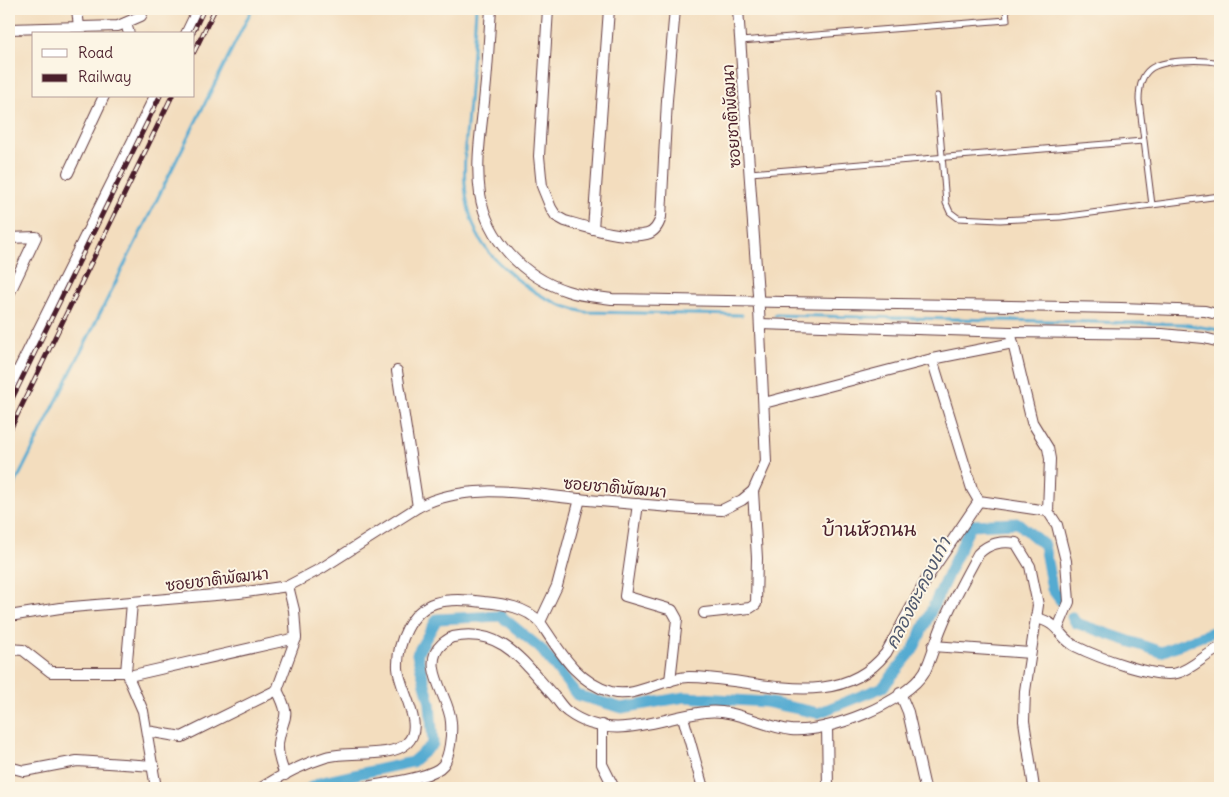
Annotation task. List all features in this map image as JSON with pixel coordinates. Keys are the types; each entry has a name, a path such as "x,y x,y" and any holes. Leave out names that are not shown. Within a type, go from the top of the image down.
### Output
{"street":[{"path":"78,9 78,27"},
{"path":"9,29 118,26 141,16 144,9"},
{"path":"187,32 198,9"},
{"path":"492,9 486,90 478,154 479,178 484,210 505,251 543,280 569,292 612,299 758,300 1121,308 1204,311 1220,315"},
{"path":"548,9 539,156 542,186 556,216 565,221 594,229 634,236 647,234 658,225 661,217 667,100 675,9"},
{"path":"594,229 609,9"},
{"name":"ซอยชาติพัฒนา","path":"9,616 60,608 239,594 288,586 322,568 429,501 470,493 499,492 722,510 742,500 753,491 766,462 760,324 738,9"},
{"path":"126,23 129,32"},
{"path":"68,173 103,98"},
{"path":"9,389 154,98"},
{"path":"9,238 36,237 9,294"},
{"path":"760,324 1012,338 1162,334 1204,338 1220,342"},
{"path":"764,403 1012,338"},
{"path":"1012,338 1032,422 1048,448 1050,459 1048,511 1057,525 1066,561 1069,602 1058,628"},
{"path":"932,358 972,489 979,501"},
{"path":"397,371 418,507"},
{"path":"704,613 750,608 756,604 757,558 753,491"},
{"path":"540,622 559,580 580,499"},
{"path":"979,501 1048,511"},
{"path":"261,788 326,757 390,751 406,744 413,735 414,723 398,668 400,645 412,620 434,603 472,601 505,604 532,614 540,622 562,655 584,679 612,692 632,691 670,681 696,678 784,688 823,690 856,678 878,663 886,653 929,575 979,501"},
{"path":"638,504 625,596 672,610 676,619 670,681"},
{"path":"367,788 432,773 443,765 449,748 451,721 432,664 436,650 450,637 480,634 503,643 568,712 602,725 629,727 649,725 707,712 742,716 792,730 839,724 870,712 911,688 926,670 933,646 947,613 978,554 985,547 1002,542 1016,543 1030,566 1038,605 1030,653 1024,721 1034,788"},
{"path":"285,775 278,753 278,743 286,712 277,690 296,638 294,610 288,586"},
{"path":"132,603 127,674 143,711 154,766 156,788"},
{"path":"1036,618 1048,620 1073,645 1134,668 1162,674 1178,673 1220,648"},
{"path":"9,649 23,650 51,672 127,674 296,638"},
{"path":"933,646 1030,653"},
{"path":"147,731 182,737 277,690"},
{"path":"900,693 908,712 925,788"},
{"path":"683,717 696,757 703,788"},
{"path":"602,725 602,764 614,788"},
{"path":"827,726 828,788"},
{"path":"9,767 24,771 77,761 154,766"}],"lane":[{"path":"740,41 1007,20 1006,9"},
{"path":"1152,205 1143,141 1139,90 1147,71 1161,62 1204,60 1220,63"},
{"path":"937,96 946,203 950,212 958,218 1000,220 1061,217 1220,196"},
{"path":"750,173 1143,141"}],"waterway":[{"path":"9,496 252,9"},
{"path":"476,9 464,173 468,208 473,225 481,241 493,257 517,279 541,295 566,307 585,312 742,315"},
{"path":"775,315 1182,324 1220,330"},
{"name":"คลองตะคองเก่า","path":"310,788 322,782 412,762 433,744 430,703 417,654 437,619 501,616 541,649 577,695 622,708 685,697 766,702 818,713 883,687 913,650 971,525 1018,523 1044,545 1052,589 1061,601"},
{"name":"คลองตะคองเก่า","path":"1072,617 1076,623 1161,652 1220,629"}],"railway":[{"path":"193,32 204,9"},
{"path":"195,50 215,9"},
{"path":"9,405 159,98"},
{"path":"9,432 171,98"}],"district":[{"name":"บ้านหัวถนน","path":"869,529"}]}
